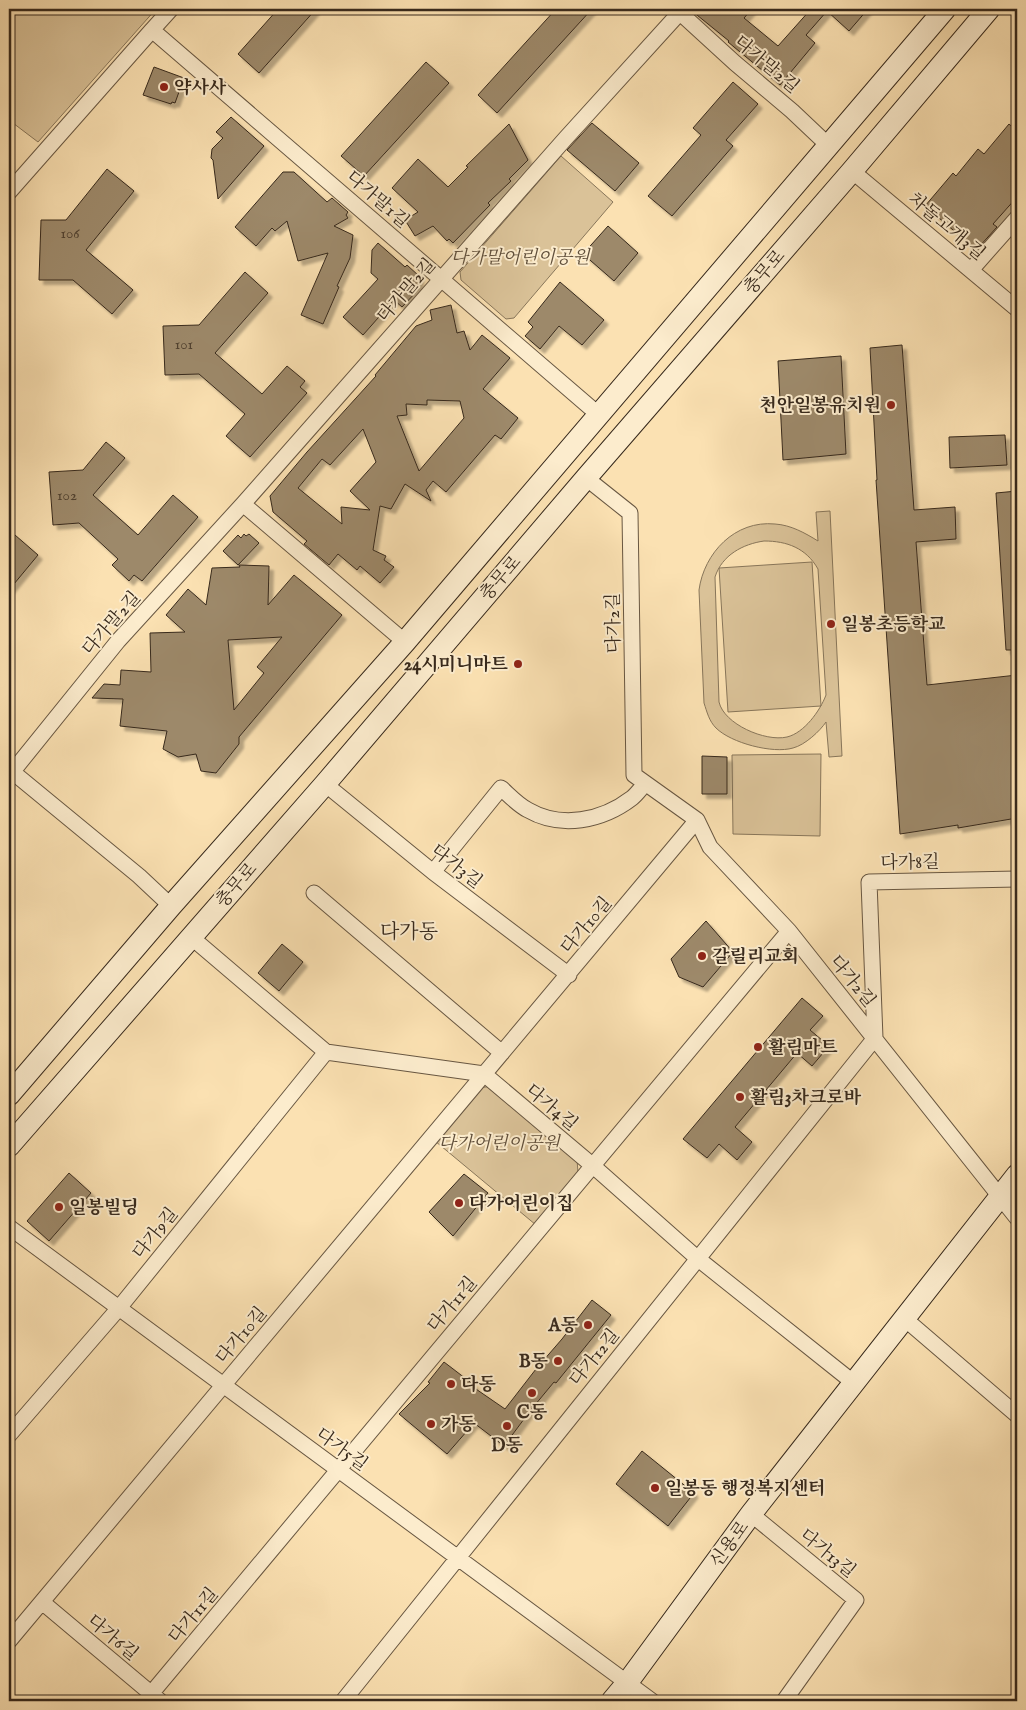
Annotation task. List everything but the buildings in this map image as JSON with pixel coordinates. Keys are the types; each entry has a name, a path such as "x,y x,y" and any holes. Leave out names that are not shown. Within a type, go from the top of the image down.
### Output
{"main road":[{"name":"충무로","path":"9,1094 171,906 405,642 945,9"},
{"name":"충무로","path":"9,1146 324,784 852,171 989,9"},
{"name":"신용로","path":"612,1701 751,1514 1017,1175"}],"street":[{"path":"9,192 171,9"},
{"name":"다가말2길","path":"171,906 139,876 10,772 118,641 243,504 679,10 735,63 792,111 829,146"},
{"name":"다가말1길","path":"152,30 599,415"},
{"name":"차돌고개3길","path":"852,171 1017,309"},
{"path":"971,270 1017,218"},
{"name":"다가2길","path":"586,478 630,513 634,775 697,820 710,847 789,931 1017,1218"},
{"path":"243,504 405,642"},
{"name":"다가3길","path":"324,784 433,872 569,975"},
{"path":"433,872 501,788 527,810 554,820 577,821 599,816 633,798 645,784"},
{"name":"다가10길","path":"9,1641 697,820"},
{"name":"다가8길","path":"875,1038 869,882 1017,879"},
{"path":"314,893 502,1053"},
{"name":"다가11길","path":"152,1699 339,1470 789,931"},
{"path":"191,937 326,1052 484,1074"},
{"name":"다가12길","path":"343,1701 875,1038"},
{"name":"다가9길","path":"9,1435 119,1308 326,1052"},
{"name":"다가4길","path":"484,1074 592,1165 697,1258 854,1383"},
{"name":"다가5길","path":"9,1227 652,1701"},
{"path":"905,1319 1017,1415"},
{"name":"다가13길","path":"751,1514 856,1600 784,1701"},
{"name":"다가6길","path":"42,1602 152,1699"}],"green space":[{"path":"9,9 156,9 38,142 9,120"},
{"name":"다가말어린이공원","path":"561,156 613,202 514,318 506,319 461,280 460,272"},
{"path":"830,511 842,756 829,757 826,722 812,737 802,744 793,748 775,750 742,743 723,733 712,722 704,703 699,590 707,564 724,542 735,533 747,527 760,524 787,526 803,532 818,541 816,512","holes":["772,541 788,544 802,551 818,569 826,695 816,714 805,726 793,735 778,738 768,737 747,730 737,724 722,710 719,702 715,577 718,569 734,552 748,545"]},
{"path":"812,562 821,706 728,712 719,568"},
{"path":"821,754 820,836 733,834 732,755"},
{"name":"다가어린이공원","path":"493,1086 577,1159 578,1173 536,1225 435,1141 478,1088"}],"place":[{"name":"약사사","path":"164,87"},
{"name":"천안일봉유치원","path":"891,405"},
{"name":"일봉초등학교","path":"831,624"},
{"name":"24시미니마트","path":"518,664"},
{"name":"갈릴리교회","path":"702,956"},
{"name":"활림마트","path":"758,1047"},
{"name":"활림3차크로바","path":"740,1097"},
{"name":"다가어린이집","path":"459,1203"},
{"name":"일봉빌딩","path":"59,1207"},
{"name":"A동","path":"588,1325"},
{"name":"B동","path":"558,1361"},
{"name":"다동","path":"451,1384"},
{"name":"C동","path":"532,1393"},
{"name":"가동","path":"431,1424"},
{"name":"D동","path":"507,1426"},
{"name":"일봉동 행정복지센터","path":"655,1488"}],"district":[{"name":"다가동","path":"409,931"}]}
